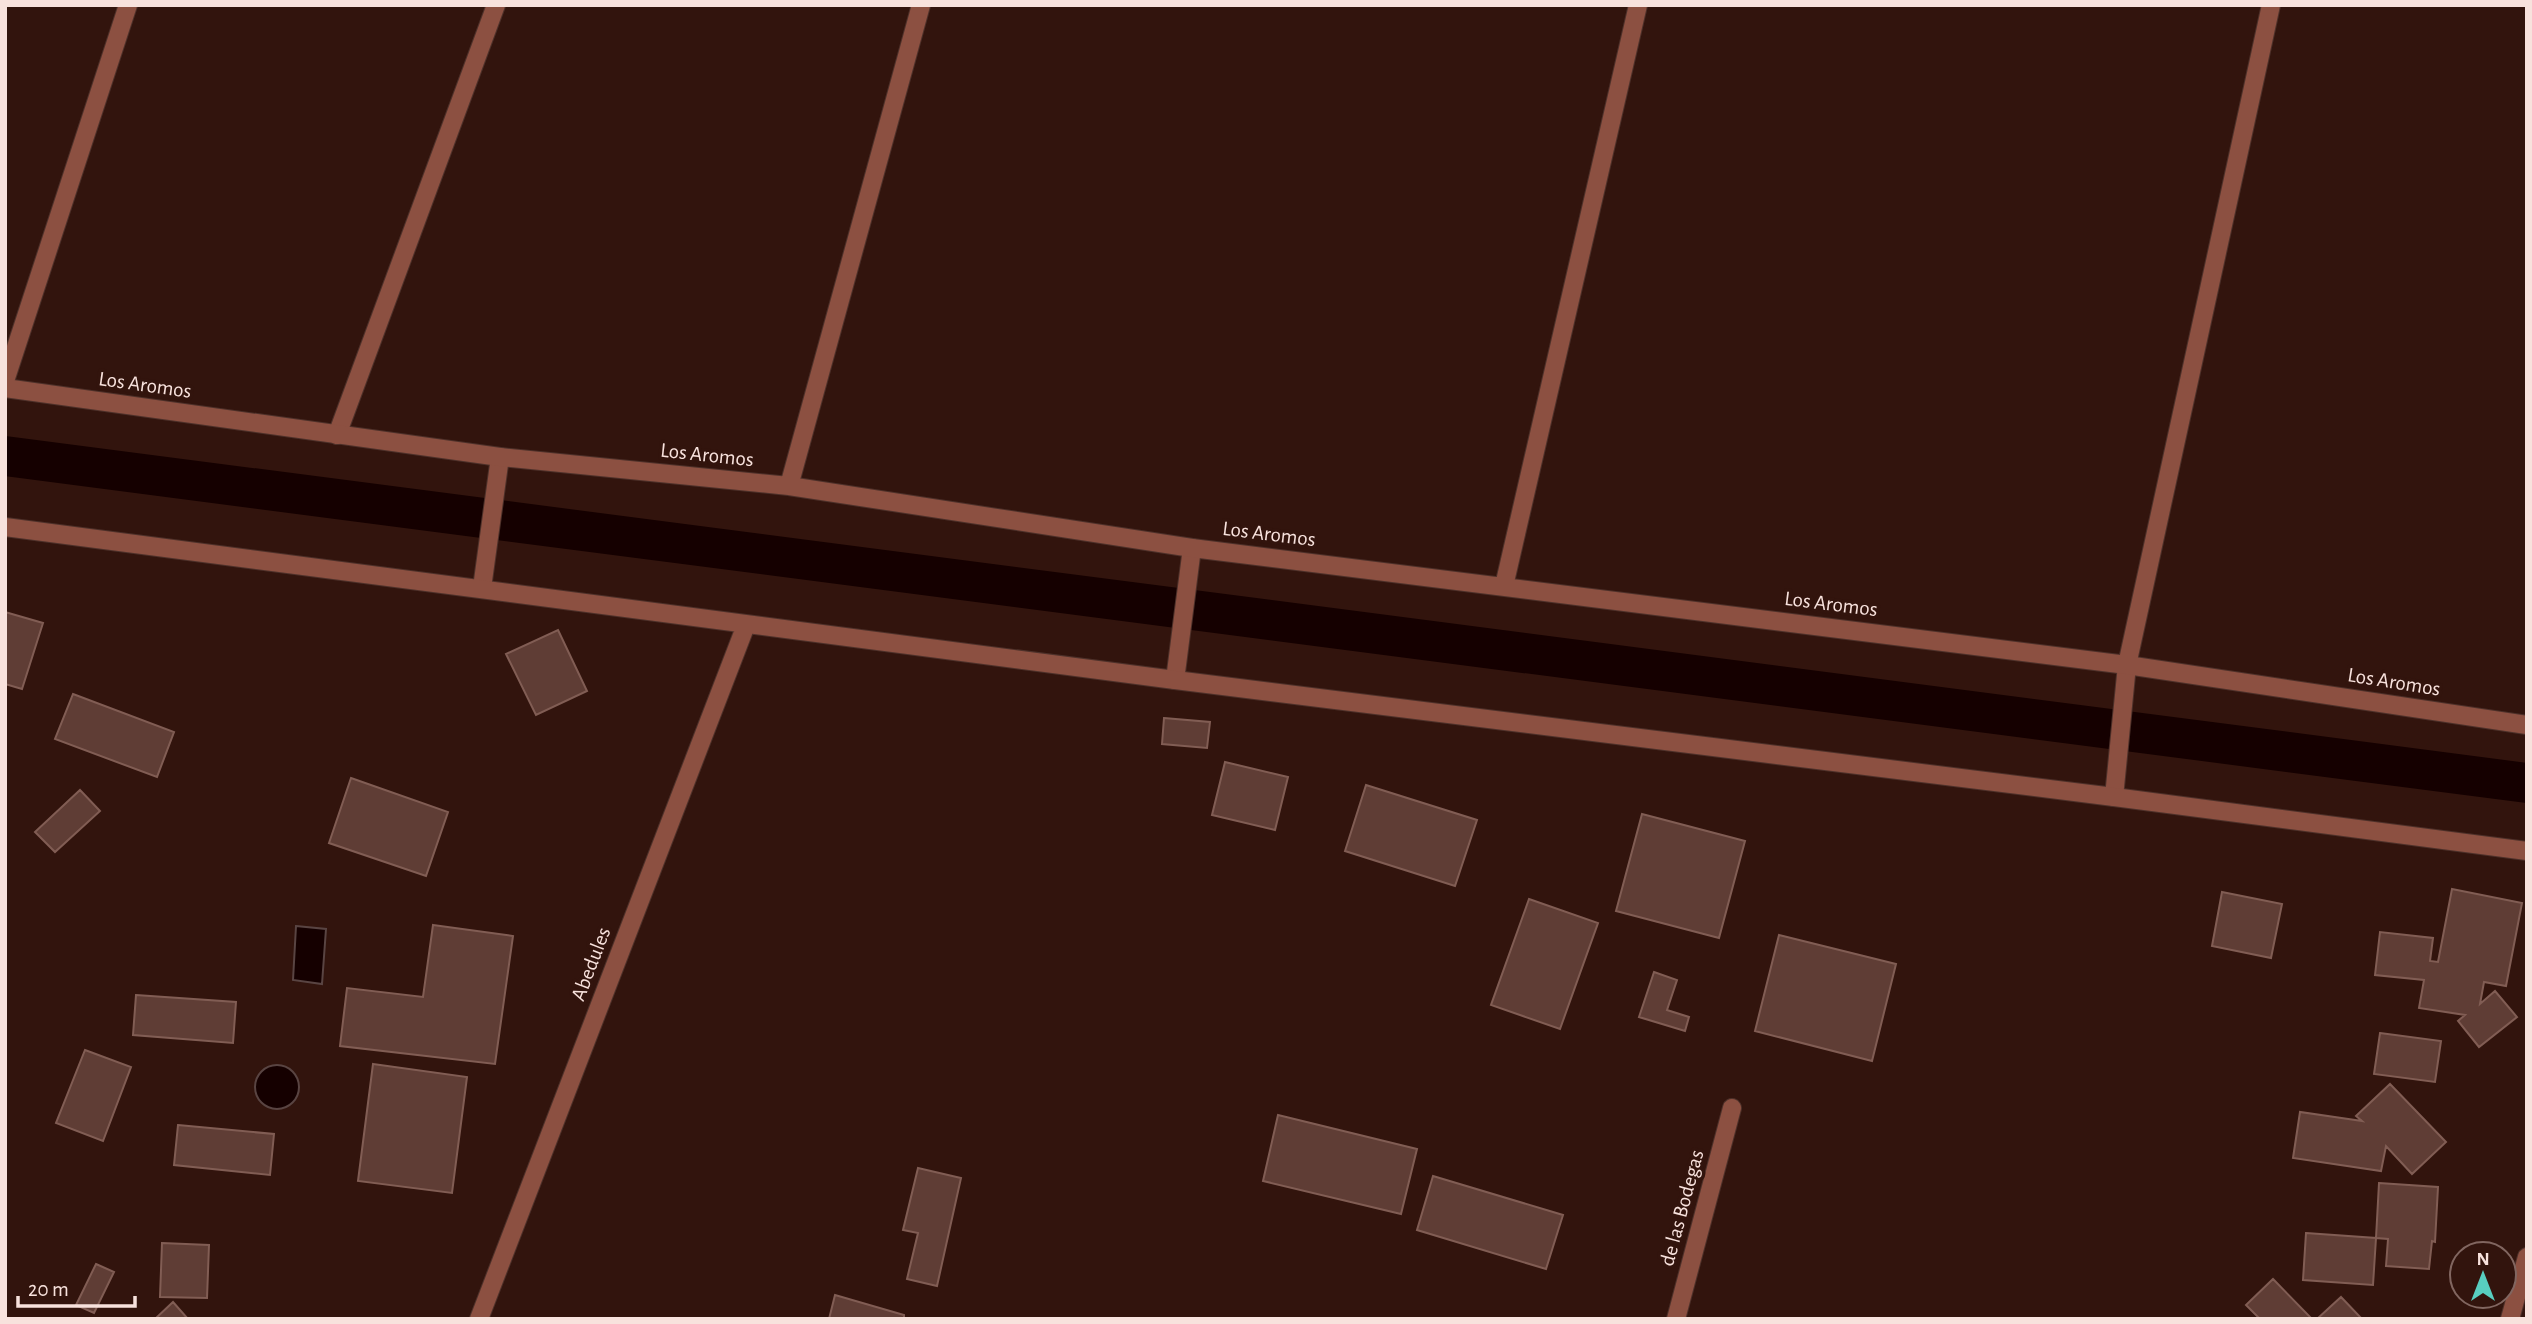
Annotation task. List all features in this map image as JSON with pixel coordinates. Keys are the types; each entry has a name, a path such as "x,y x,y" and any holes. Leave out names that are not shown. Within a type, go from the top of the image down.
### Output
{"street":[{"path":"5,381 128,5"},
{"path":"337,435 496,5"},
{"path":"789,486 921,5"},
{"path":"1504,586 1638,5"},
{"path":"2114,797 2127,665 2272,5"},
{"name":"Los Aromos","path":"5,388 500,457 789,486 1192,548 2127,665 2527,725"},
{"path":"482,589 500,457"},
{"path":"5,527 746,625 2527,851"},
{"path":"1175,680 1192,548"},
{"name":"Abedules","path":"479,1319 746,625"},
{"name":"de las Bodegas","path":"1675,1319 1732,1108"},
{"path":"2510,1319 2527,1257"}],"shaded area":[{"path":"296,926 326,929 322,984 293,980"},
{"path":"277,1065 293,1071 299,1087 293,1103 277,1109 261,1103 255,1087 261,1071"}],"building":[{"path":"5,612 43,623 22,689 5,684"},
{"path":"558,630 587,691 536,715 506,654"},
{"path":"73,694 174,732 157,777 55,739"},
{"path":"1164,718 1210,722 1207,748 1162,744"},
{"path":"1225,762 1288,777 1275,830 1212,815"},
{"path":"351,778 448,812 426,876 329,843"},
{"path":"1366,785 1477,820 1455,886 1345,851"},
{"path":"80,790 100,811 55,852 35,832"},
{"path":"1642,814 1745,841 1719,938 1616,911"},
{"path":"2452,889 2522,903 2506,986 2484,982 2480,1004 2495,991 2517,1017 2479,1047 2458,1021 2465,1015 2419,1008 2424,980 2375,975 2380,932 2433,938 2430,961 2438,962"},
{"path":"2222,892 2282,904 2271,958 2212,946"},
{"path":"1529,899 1598,923 1560,1029 1491,1005"},
{"path":"433,925 513,936 495,1064 340,1046 347,988 423,997"},
{"path":"1779,935 1896,964 1872,1061 1755,1031"},
{"path":"1654,972 1677,980 1667,1010 1689,1017 1685,1031 1639,1017"},
{"path":"136,995 236,1002 233,1043 133,1035"},
{"path":"2380,1033 2441,1041 2435,1082 2374,1074"},
{"path":"85,1050 131,1067 103,1141 56,1123"},
{"path":"373,1064 467,1077 452,1193 358,1181"},
{"path":"2390,1084 2446,1142 2412,1174 2386,1146 2381,1171 2293,1158 2300,1112 2362,1121 2356,1116"},
{"path":"1278,1115 1417,1149 1401,1214 1263,1181"},
{"path":"178,1125 274,1134 270,1175 174,1165"},
{"path":"918,1168 961,1178 937,1286 907,1279 918,1233 903,1230"},
{"path":"1433,1176 1563,1215 1546,1269 1417,1230"},
{"path":"2379,1183 2438,1187 2435,1242 2432,1241 2429,1269 2386,1266 2388,1239 2376,1238"},
{"path":"2306,1233 2376,1238 2373,1285 2303,1280"},
{"path":"162,1243 209,1245 207,1298 160,1297"},
{"path":"96,1264 114,1272 94,1313 76,1305"},
{"path":"2273,1279 2312,1319 2260,1319 2246,1305"},
{"path":"835,1295 904,1315 904,1319 829,1319"},
{"path":"2341,1297 2362,1319 2317,1319"},
{"path":"173,1302 188,1319 155,1319"}],"waterway":[{"path":"5,456 2527,783"}]}
